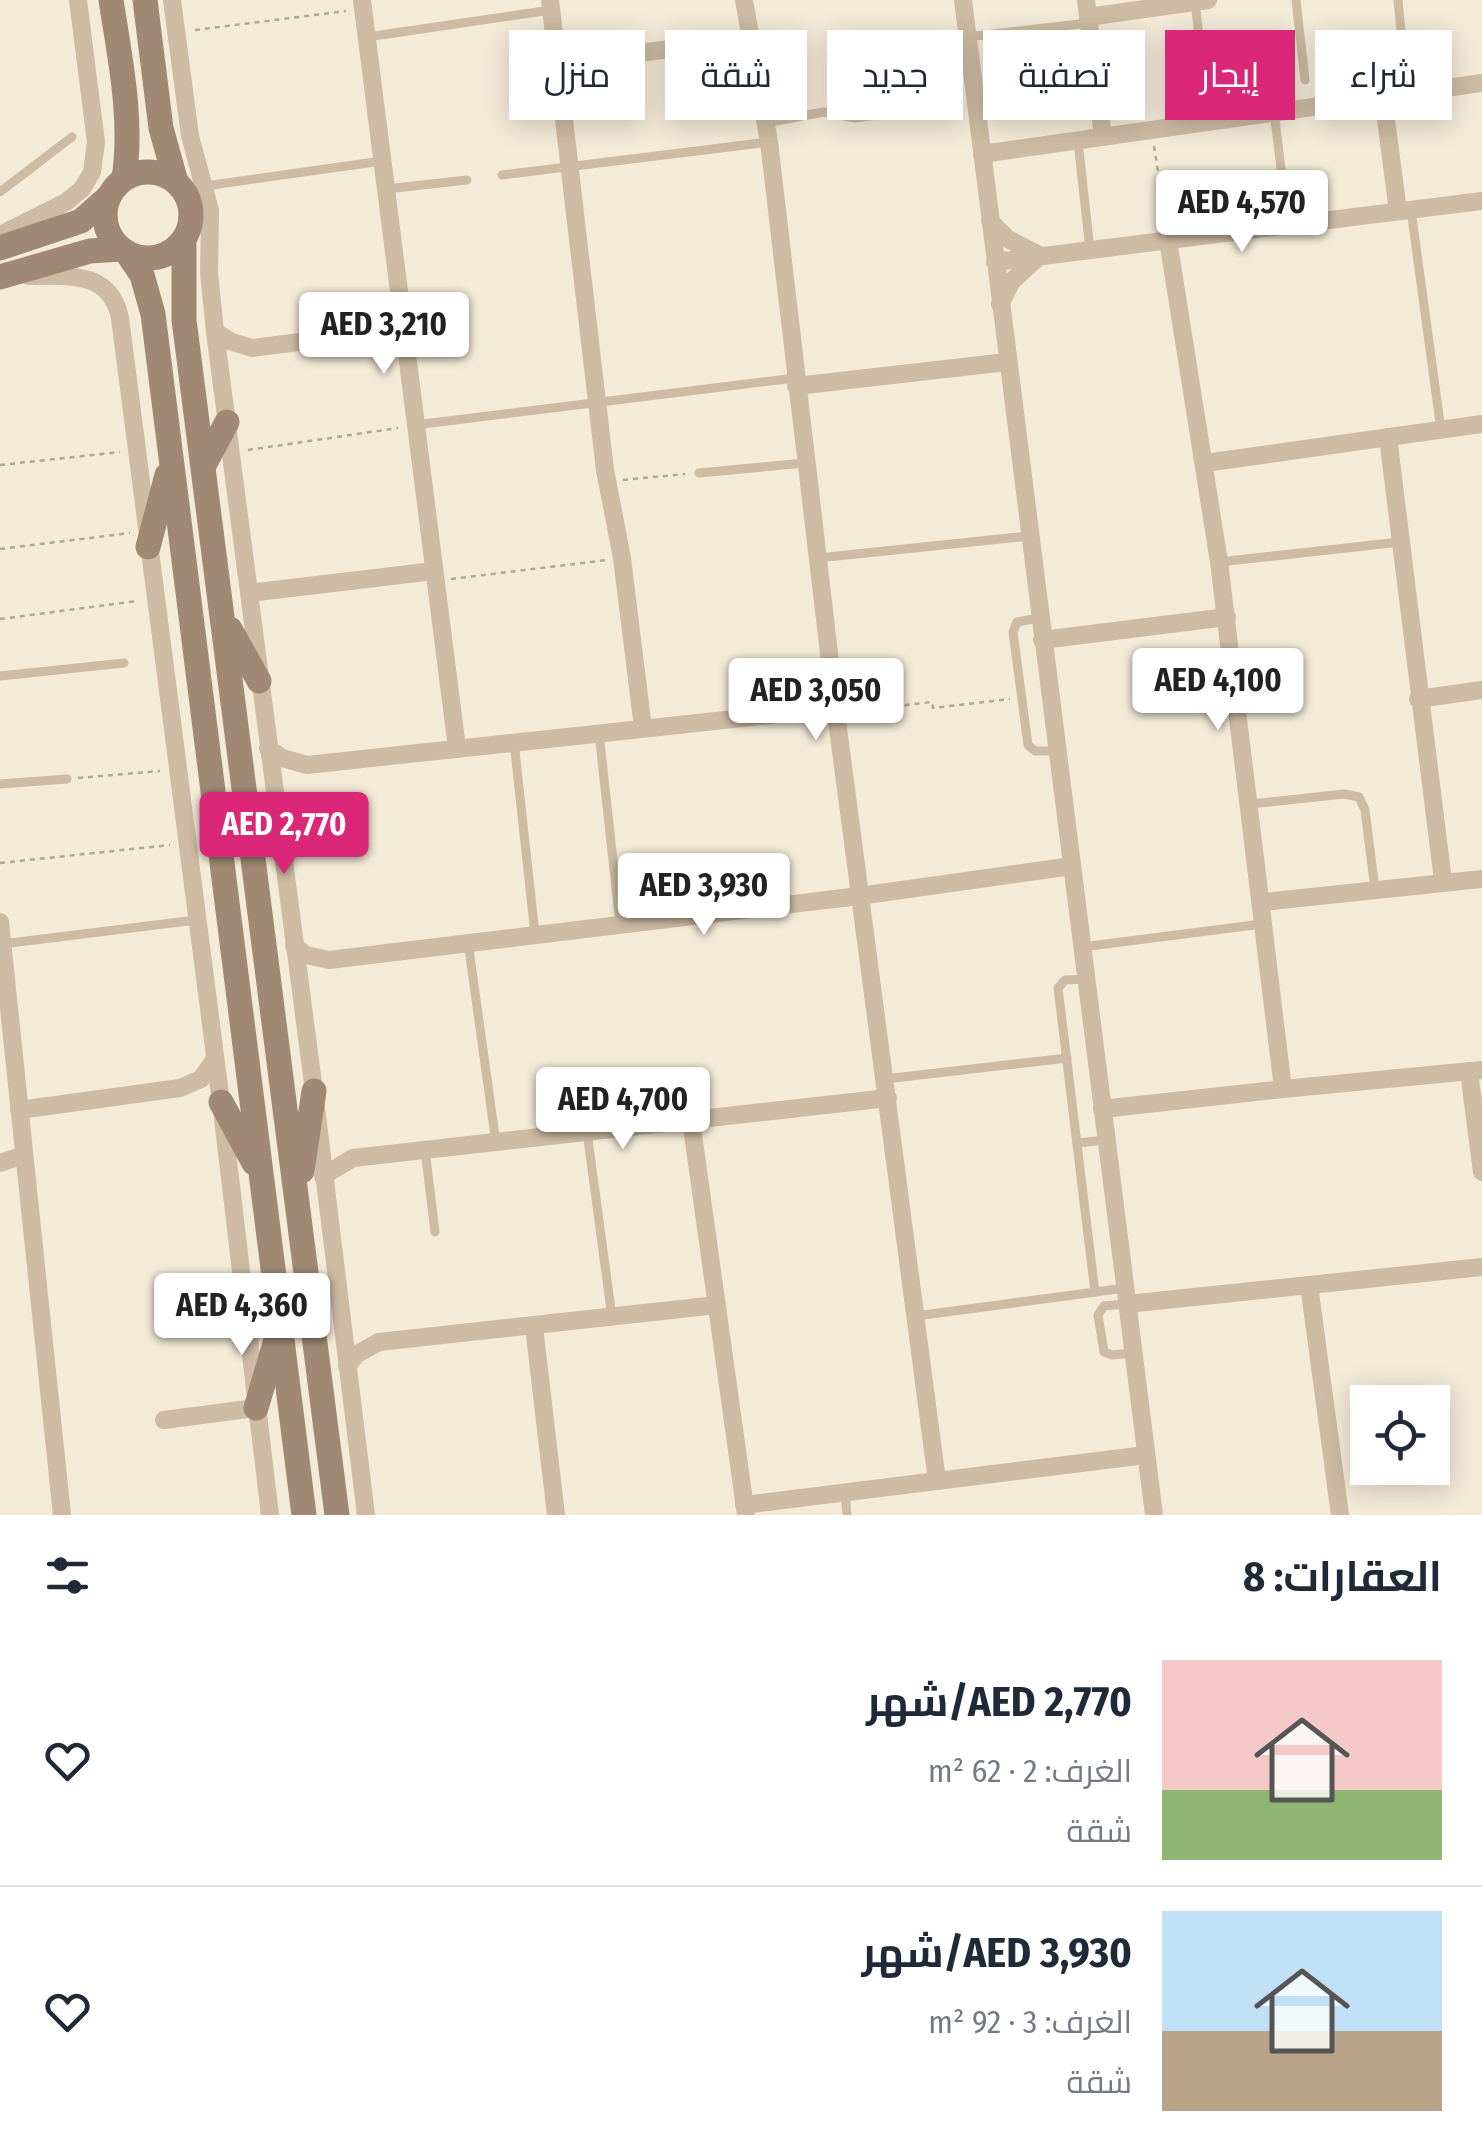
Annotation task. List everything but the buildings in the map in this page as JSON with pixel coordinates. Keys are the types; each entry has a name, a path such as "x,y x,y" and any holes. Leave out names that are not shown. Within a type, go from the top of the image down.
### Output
{"main road":[{"path":"111,0 128,125 116,188 104,220 142,275 151,300 304,1515"},
{"path":"145,0 160,128 176,182"},
{"path":"151,48 161,0"},
{"path":"0,248 81,221 116,188 145,171 176,182 185,191 192,215 184,239 182,304 337,1515"},
{"path":"2,276 90,251 124,251 139,257 164,255 184,239"},
{"path":"204,465 227,422"},
{"path":"147,539 170,460"},
{"path":"223,617 259,681"},
{"path":"297,1200 314,1091"},
{"path":"221,1102 262,1178"},
{"path":"256,1408 281,1323"}],"street":[{"path":"0,235 66,202 82,189 92,172 96,142 78,0"},
{"path":"172,0 190,136 210,210 209,273 215,332 366,1515"},
{"path":"744,0 748,30"},
{"path":"963,0 1154,1515"},
{"path":"1103,137 1087,13 1202,1"},
{"path":"362,4 457,748"},
{"path":"550,5 554,30"},
{"path":"1452,88 1482,84"},
{"path":"564,120 607,482 622,558 643,728"},
{"path":"765,120 859,896 936,1481"},
{"path":"982,154 1217,120"},
{"path":"1387,120 1405,210"},
{"path":"995,262 1482,201"},
{"path":"990,221 1008,239 1042,256"},
{"path":"1168,240 1220,562 1283,1089"},
{"path":"1000,304 1012,280 1042,256"},
{"path":"2,276 78,276 98,283 114,298 120,318 270,1515"},
{"path":"215,332 252,348 401,328"},
{"path":"221,374 252,348"},
{"path":"796,382 1007,362"},
{"path":"1205,463 1482,424"},
{"path":"1388,437 1443,881"},
{"path":"249,594 434,576"},
{"path":"1042,640 1227,616"},
{"path":"1418,699 1482,690"},
{"path":"268,748 282,758 307,765 836,711"},
{"path":"274,795 286,780 307,765"},
{"path":"294,946 306,956 329,960 859,896 1072,866"},
{"path":"1263,902 1482,879"},
{"path":"0,922 62,1515"},
{"path":"299,988 329,960"},
{"path":"19,1110 180,1088 201,1078 214,1060"},
{"path":"1102,1109 1476,1071 1482,1172"},
{"path":"180,1088 221,1102"},
{"path":"323,1176 353,1158 690,1120 887,1088"},
{"path":"690,1120 745,1510 844,1492 1146,1455"},
{"path":"319,1145 353,1158"},
{"path":"0,1163 24,1155"},
{"path":"1126,1296 1309,1285 1482,1267"},
{"path":"1309,1285 1340,1515"},
{"path":"342,1325 379,1342 716,1305"},
{"path":"534,1326 556,1515"},
{"path":"348,1366 358,1354 379,1342"},
{"path":"164,1420 256,1408"}],"lane":[{"path":"1296,0 1305,80"},
{"path":"1398,0 1401,30"},
{"path":"1202,1 1210,121"},
{"path":"366,36 550,5"},
{"path":"502,175 767,132 823,112 855,118 922,108 935,95 950,44 967,36 1087,13"},
{"path":"1275,120 1288,225"},
{"path":"0,192 72,137"},
{"path":"1078,140 1090,250"},
{"path":"205,186 382,161"},
{"path":"386,190 467,180"},
{"path":"1405,210 1441,430"},
{"path":"415,425 796,382"},
{"path":"700,473 806,463"},
{"path":"817,558 1029,536"},
{"path":"1220,562 1400,542"},
{"path":"1039,618 1017,622 1012,628 1028,745 1035,751 1057,750"},
{"path":"0,676 124,664"},
{"path":"599,733 620,924"},
{"path":"514,742 535,934"},
{"path":"0,784 67,778"},
{"path":"1251,804 1344,794 1358,797 1365,810 1374,889"},
{"path":"2,944 196,920"},
{"path":"1082,947 1265,924"},
{"path":"468,942 496,1143"},
{"path":"1086,978 1065,980 1058,988 1095,1292"},
{"path":"887,1088 1067,1058"},
{"path":"587,1132 612,1317"},
{"path":"1078,1143 1106,1140"},
{"path":"425,1150 435,1232"},
{"path":"916,1316 1095,1292 1126,1296"},
{"path":"1126,1296 1100,1311 1102,1346 1109,1355 1134,1353"},
{"path":"844,1492 848,1515"}],"path":[{"path":"178,32 362,4"},
{"path":"1152,130 1168,240"},
{"path":"232,452 415,425"},
{"path":"0,465 136,450"},
{"path":"607,482 700,473"},
{"path":"0,549 147,539"},
{"path":"434,576 622,558"},
{"path":"0,619 154,599"},
{"path":"836,711 932,702 933,708 1022,698"},
{"path":"67,778 176,770"},
{"path":"0,863 186,843"}]}
